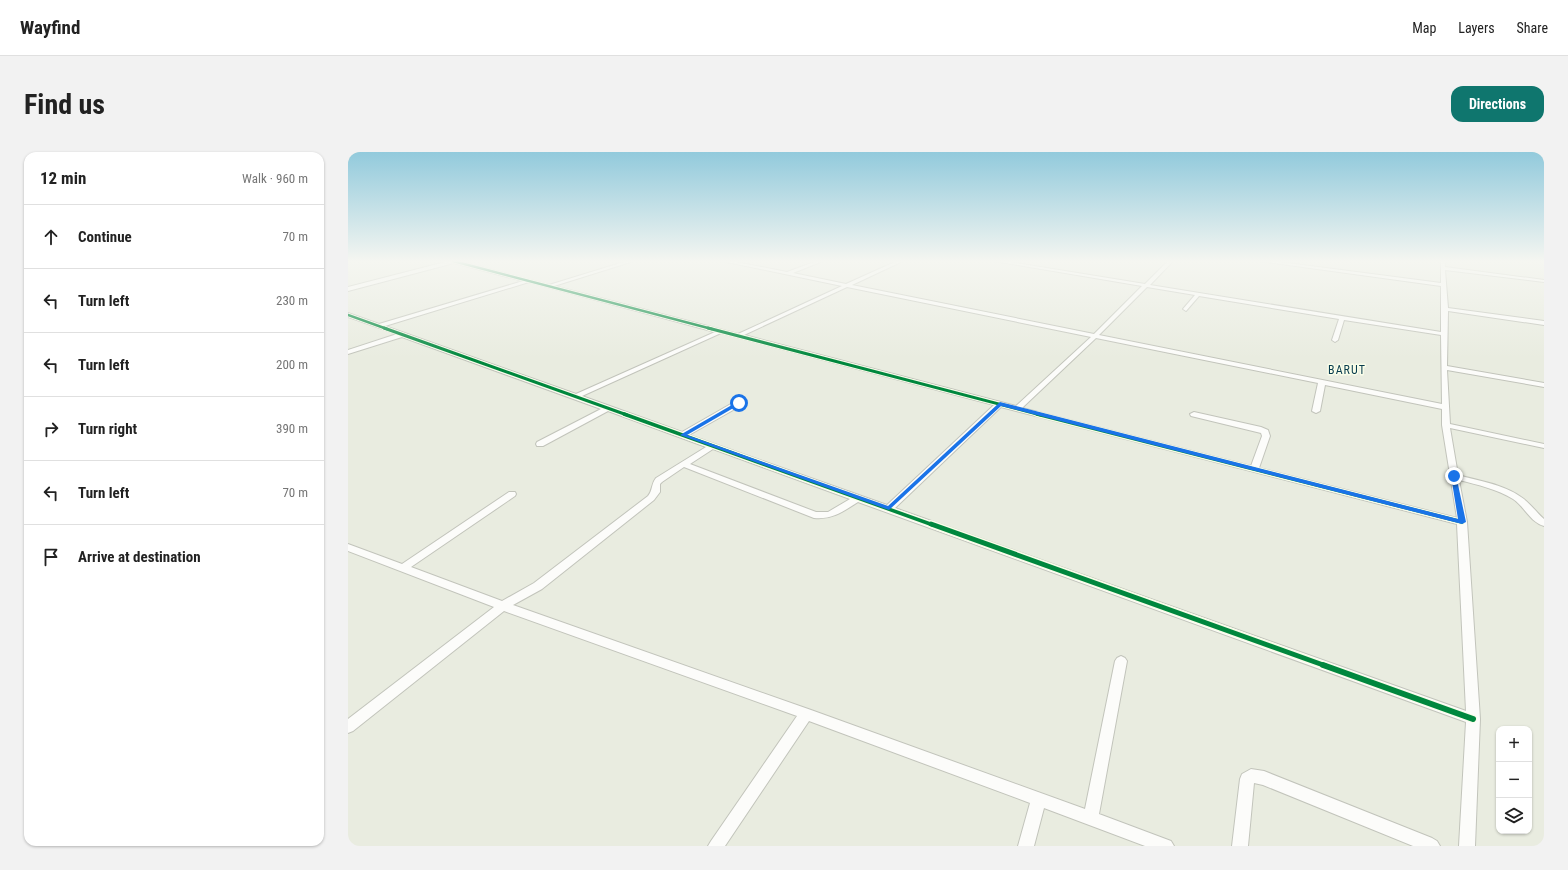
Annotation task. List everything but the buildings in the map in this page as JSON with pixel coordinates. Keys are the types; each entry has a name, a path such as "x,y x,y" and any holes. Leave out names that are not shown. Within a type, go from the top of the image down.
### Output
{"street":[{"path":"380,326 488,293"},
{"path":"576,293 1000,404 1462,522"},
{"path":"740,335 832,293"},
{"path":"884,293 1445,407"},
{"path":"1017,408 1094,337 1138,293"},
{"path":"1194,293 1443,334"},
{"path":"1444,293 1445,309 1443,334 1446,425 1462,522 1473,719 1467,846"},
{"path":"1186,308 1198,294"},
{"path":"1445,309 1544,323"},
{"path":"348,315 889,508 1473,719"},
{"path":"1335,340 1342,318"},
{"path":"575,397 721,331"},
{"path":"348,352 401,334"},
{"path":"1444,367 1544,385"},
{"path":"1316,411 1322,383"},
{"path":"683,435 739,403"},
{"path":"889,508 1000,404"},
{"path":"540,444 608,408"},
{"path":"1194,414 1265,432 1266,436 1254,469"},
{"path":"1446,425 1544,446"},
{"path":"348,727 503,606 538,586 651,498 656,492 656,484 659,480 713,446"},
{"path":"683,464 822,517 828,516 858,498"},
{"path":"1454,476 1512,495 1524,504 1535,517 1544,523"},
{"path":"403,568 512,494"},
{"path":"348,547 503,606 806,714 1166,846"},
{"path":"1091,819 1121,661"},
{"path":"716,846 806,714"},
{"path":"1240,846 1247,779 1251,776 1264,778 1432,846"},
{"path":"1026,846 1039,799"}],"cycle path":[{"path":"576,293 1017,409 1462,522"},
{"path":"348,315 1473,719"}],"district":[{"name":"BARUT","path":"1347,370"}],"route":[{"path":"739,403 683,435 889,508 1000,404 1462,522 1454,476"}]}
